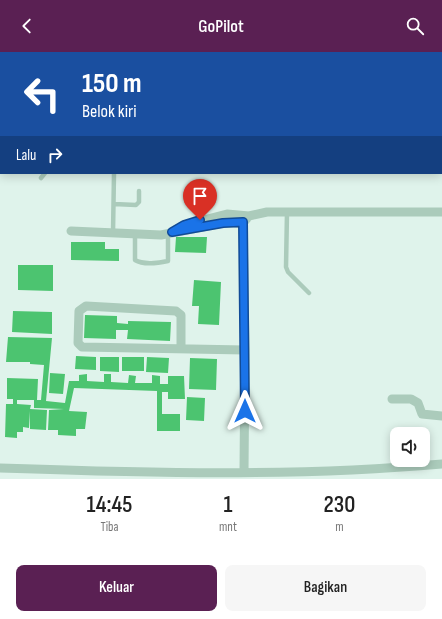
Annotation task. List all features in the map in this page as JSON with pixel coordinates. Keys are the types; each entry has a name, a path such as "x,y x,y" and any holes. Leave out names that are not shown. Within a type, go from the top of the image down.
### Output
{"street":[{"path":"71,231 135,234 170,233 184,225 227,214 246,219 268,212 442,212"},
{"path":"244,472 246,219"},
{"path":"181,348 181,315 176,311 86,306 79,310 78,343 82,346 245,350"},
{"path":"392,399 411,399 418,403 422,414 442,416"},
{"path":"0,468 157,473 244,472 346,475 442,464"}],"lane":[{"path":"41,178 44,174"},
{"path":"113,233 114,174"},
{"path":"114,204 136,205 139,202 138,191"},
{"path":"287,212 286,267 288,272 309,294"},
{"path":"135,234 135,260 138,262 154,262 168,261 170,233"}],"building":[{"path":"176,237 207,237 206,253 175,252"},
{"path":"71,242 105,242 105,249 119,249 119,261 71,260"},
{"path":"18,265 53,265 53,291 18,290"},
{"path":"194,280 221,282 219,325 198,324 199,306 192,306"},
{"path":"13,311 52,312 52,334 12,332"},
{"path":"85,315 117,316 117,323 128,324 128,321 171,322 170,341 127,339 128,330 116,330 116,339 84,338"},
{"path":"8,337 52,338 46,401 65,403 69,381 79,381 79,375 87,374 87,381 104,382 104,374 111,374 111,382 128,383 129,375 136,376 135,383 152,383 152,375 160,376 160,384 168,384 168,376 184,376 185,399 168,399 168,392 162,392 162,414 180,414 180,431 157,431 157,391 74,388 69,411 87,412 85,429 76,429 76,436 58,435 58,430 48,430 49,410 64,409 34,408 34,400 17,400 17,404 31,405 30,409 47,410 46,430 30,429 30,411 29,428 23,427 23,432 17,432 17,438 5,437 6,404 13,404 13,399 7,399 7,378 38,379 37,400 41,400 44,365 30,364 30,362 6,362"},
{"path":"76,356 96,357 96,370 75,369"},
{"path":"100,357 119,357 119,372 100,371"},
{"path":"122,357 144,357 144,371 122,371"},
{"path":"147,357 169,358 168,373 146,372"},
{"path":"190,358 217,359 216,390 189,389"},
{"path":"50,373 65,374 63,394 49,393"},
{"path":"187,397 205,398 204,421 186,420"}],"route":[{"path":"200,220 184,225 172,232 223,223 243,222 245,411"}]}
